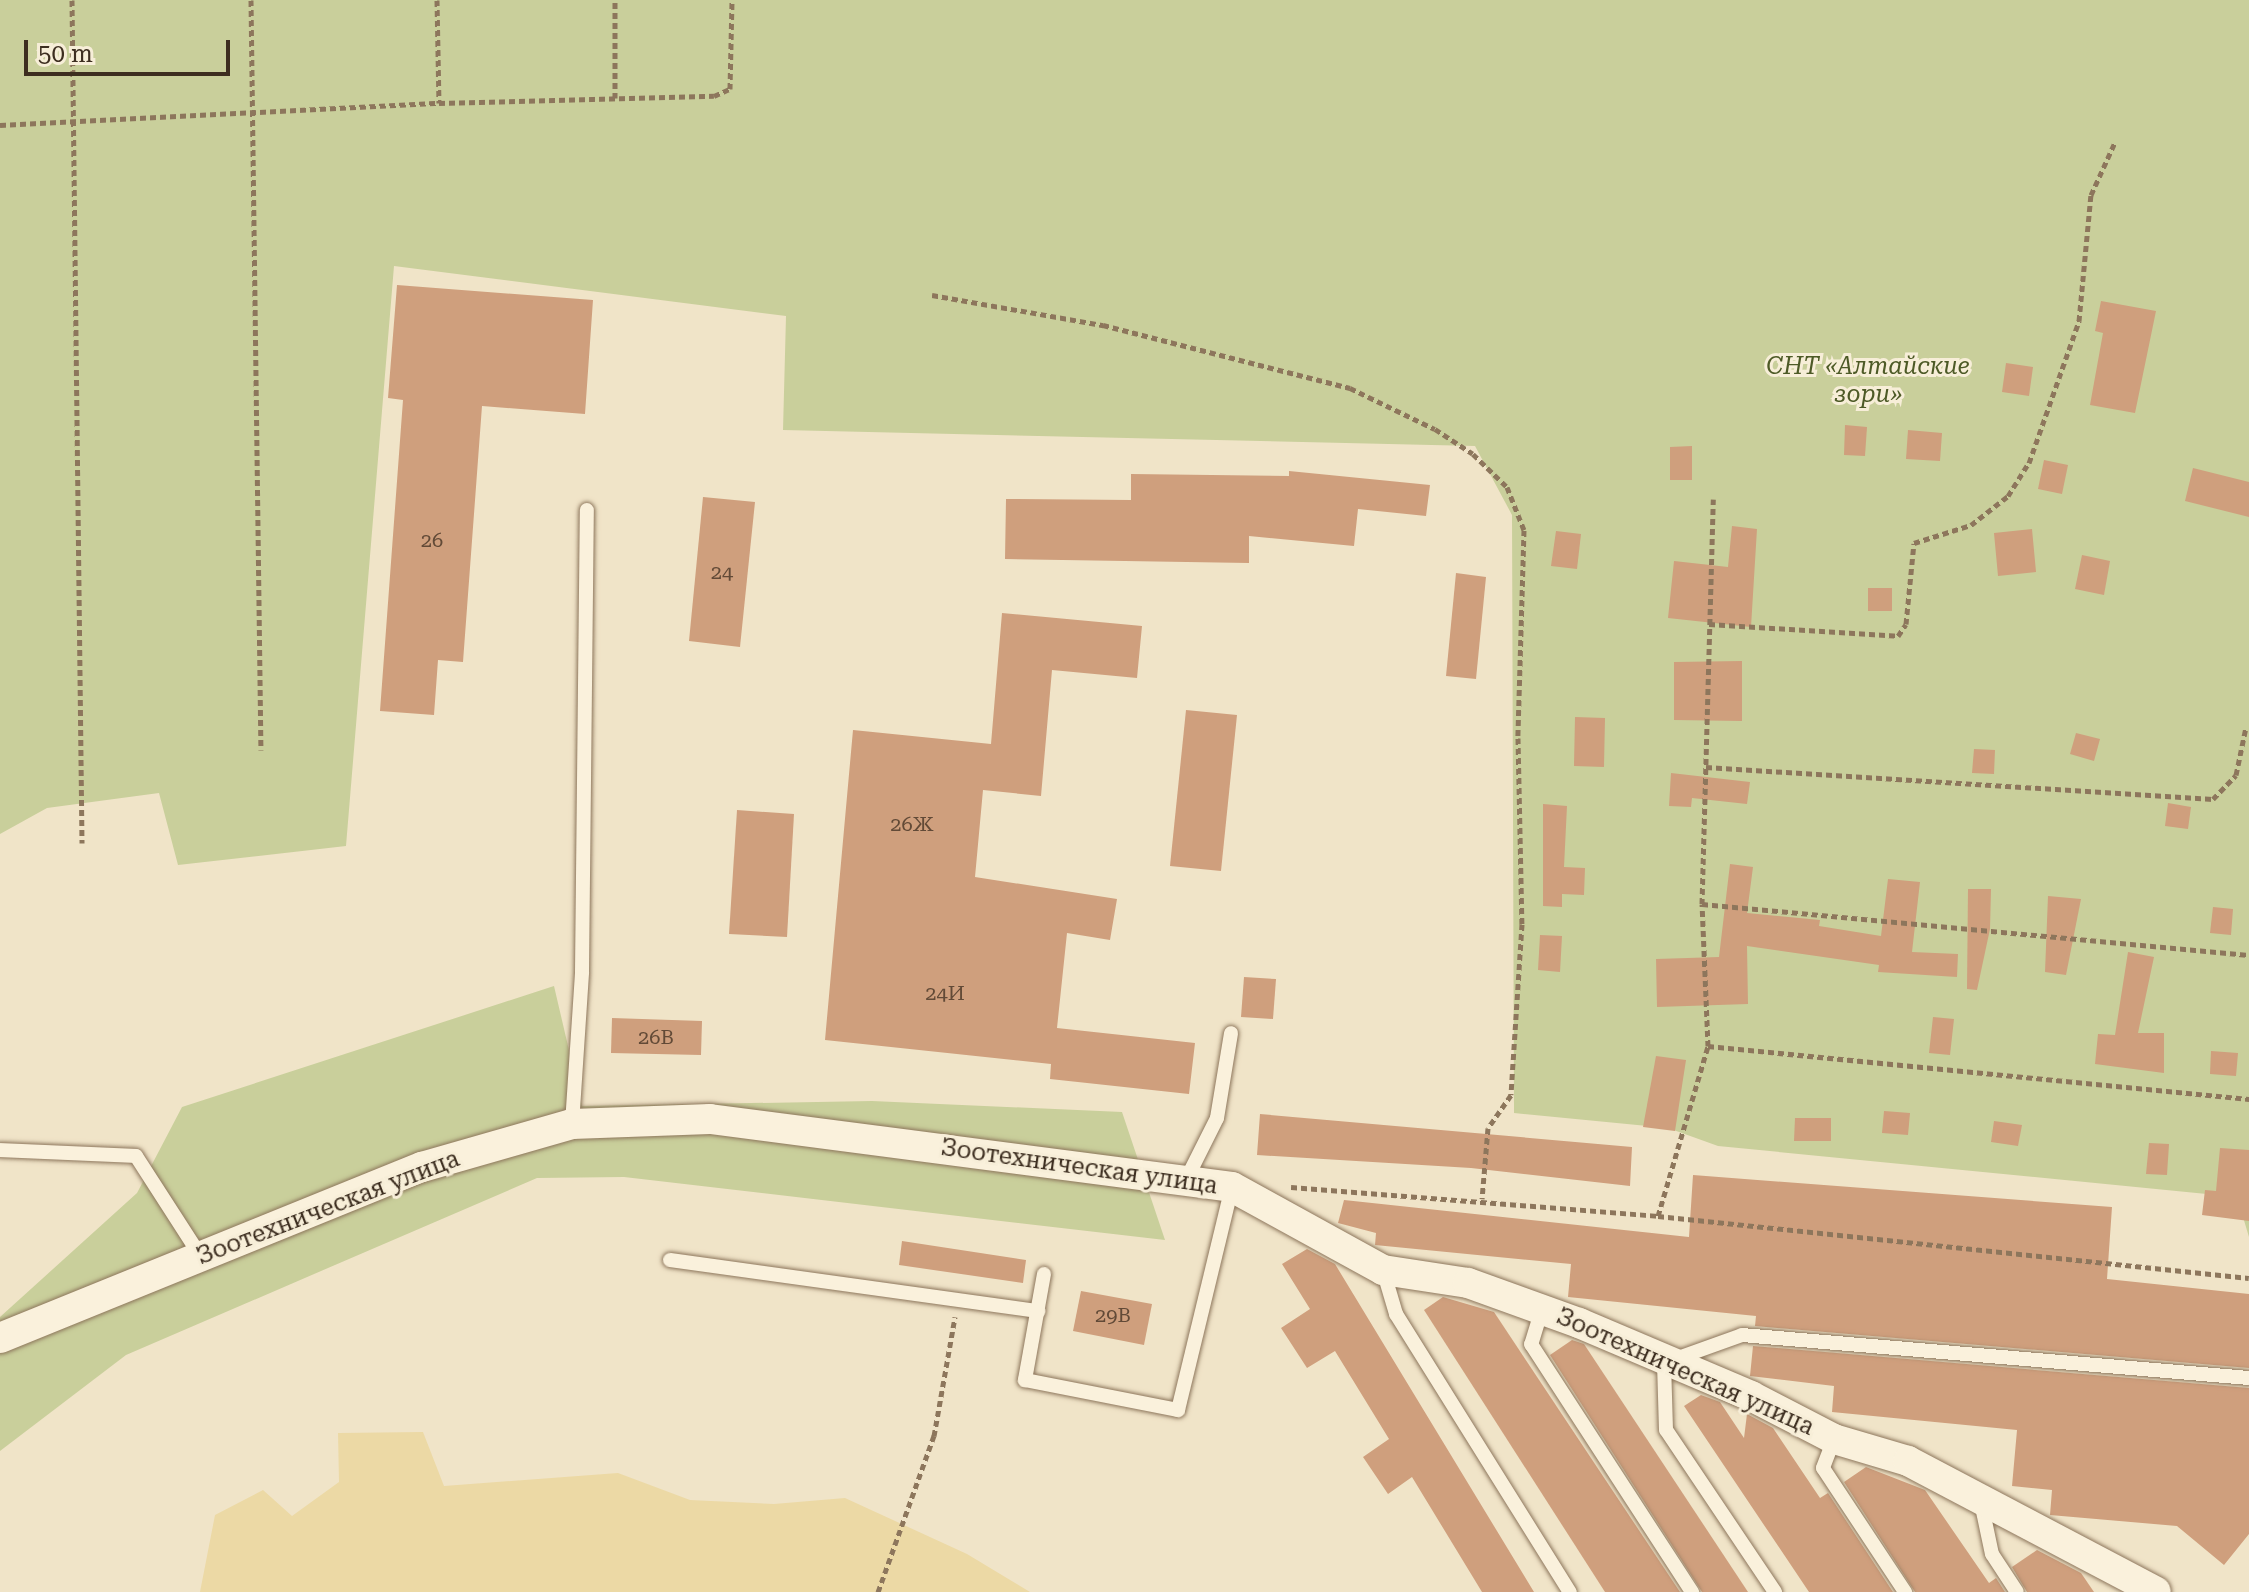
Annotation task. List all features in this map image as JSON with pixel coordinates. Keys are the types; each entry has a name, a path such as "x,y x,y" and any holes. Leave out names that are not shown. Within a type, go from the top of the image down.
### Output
{"street":[{"name":"Зоотехническая улица","path":"0,1338 422,1167 572,1124 710,1119 1232,1187 1383,1270 1468,1283 1542,1309 1664,1363 1751,1396 1834,1439 1908,1461 2156,1592"}],"lane":[{"path":"572,1124 582,972 587,510"},
{"path":"1186,1180 1217,1118 1231,1033"},
{"path":"0,1150 136,1156 201,1257"},
{"path":"1044,1274 1025,1380 1178,1410 1232,1187"},
{"path":"670,1260 1038,1311"},
{"path":"1383,1270 1396,1314 1570,1592"},
{"path":"1542,1309 1531,1344 1692,1592"},
{"path":"1775,1592 1666,1430 1664,1363 1742,1335 2249,1378"},
{"path":"1834,1439 1823,1468 1905,1592"},
{"path":"1981,1501 1992,1554 2017,1592"}],"path":[{"path":"72,0 82,843"},
{"path":"251,0 261,750"},
{"path":"437,0 439,103"},
{"path":"615,0 615,98"},
{"path":"0,125 439,103 714,96 730,89 732,0"},
{"path":"1709,624 1898,636 1906,624 1914,543 1971,525 2008,496 2029,463 2079,321 2091,195 2115,142"},
{"path":"932,295 1103,325 1350,388 1435,429 1473,454 1507,487 1524,530 1518,738 1522,924 1511,1095 1488,1128 1482,1199"},
{"path":"1658,1216 1708,1046 1702,904 1713,499"},
{"path":"1706,767 2213,799 2236,775 2246,727"},
{"path":"1702,904 2249,955"},
{"path":"1708,1046 2249,1099"},
{"path":"1277,1187 1482,1199 2249,1278"},
{"path":"878,1592 934,1436 959,1300"}],"green space":[{"name":"СНТ «Алтайские зори»","path":"0,0 2249,0 2249,1237 2237,1197 1718,1146 1668,1128 1514,1113 1512,515 1475,446 783,430 786,316 394,266 346,846 178,865 159,793 47,808 0,834"},
{"path":"554,986 582,1106 872,1101 1122,1112 1165,1240 624,1177 537,1178 126,1355 0,1451 0,1317 137,1193 182,1107"}],"sand":[{"path":"423,1432 444,1486 618,1473 690,1500 774,1504 845,1498 967,1554 1030,1592 200,1592 215,1515 263,1490 292,1516 339,1482 338,1433"}],"building":[{"path":"397,285 593,300 585,414 482,406 463,662 438,660 434,715 380,711 403,400 388,398"},
{"path":"2101,301 2156,311 2135,413 2090,405 2103,333 2095,331"},
{"path":"2006,363 2033,367 2029,396 2002,392"},
{"path":"1845,425 1867,427 1865,456 1844,455"},
{"path":"1908,430 1942,433 1940,461 1906,459"},
{"path":"1692,446 1692,480 1670,480 1670,447"},
{"path":"2044,460 2068,465 2062,494 2038,489"},
{"path":"2193,468 2249,482 2249,517 2185,501"},
{"path":"1289,471 1430,485 1426,516 1358,509 1354,546 1249,536 1249,563 1005,559 1006,499 1131,500 1131,474 1289,476"},
{"path":"703,497 755,502 740,647 689,641"},
{"path":"1732,526 1757,529 1751,627 1668,618 1674,561 1728,567"},
{"path":"2032,529 2036,572 1998,576 1994,533"},
{"path":"1556,531 1581,534 1577,569 1551,566"},
{"path":"2082,555 2110,561 2104,595 2075,589"},
{"path":"1456,573 1486,577 1476,679 1446,676"},
{"path":"1868,588 1892,588 1892,611 1868,611"},
{"path":"1002,613 1142,626 1137,678 1052,670 1041,796 983,790 975,877 1117,899 1110,940 1067,933 1057,1028 1195,1043 1189,1094 1050,1079 1051,1064 825,1040 853,730 991,744"},
{"path":"1742,661 1742,721 1674,720 1674,662"},
{"path":"1186,710 1237,715 1221,871 1170,866"},
{"path":"1575,717 1605,718 1604,767 1574,766"},
{"path":"2076,733 2100,739 2094,761 2070,754"},
{"path":"1974,749 1995,750 1994,774 1972,773"},
{"path":"1671,773 1750,782 1747,804 1692,798 1691,807 1669,806"},
{"path":"2168,803 2191,807 2188,829 2165,826"},
{"path":"1543,804 1567,806 1564,867 1585,868 1584,895 1562,894 1562,907 1543,906"},
{"path":"737,810 794,814 787,937 729,934"},
{"path":"1730,864 1753,867 1747,913 1820,920 1819,926 1881,936 1888,879 1920,882 1912,952 1958,954 1957,977 1878,972 1879,965 1747,946 1748,1004 1657,1007 1656,959 1719,957"},
{"path":"1968,889 1991,889 1990,929 1977,990 1967,989"},
{"path":"2048,896 2081,899 2066,975 2045,972"},
{"path":"2213,907 2233,909 2231,935 2210,933"},
{"path":"1540,935 1562,936 1560,972 1538,970"},
{"path":"2128,952 2154,957 2138,1033 2164,1033 2164,1073 2095,1064 2098,1034 2115,1035"},
{"path":"1244,977 1276,979 1273,1019 1241,1017"},
{"path":"1933,1017 1954,1019 1950,1055 1929,1053"},
{"path":"612,1018 702,1021 701,1055 611,1053"},
{"path":"2211,1051 2238,1053 2236,1076 2210,1074"},
{"path":"1656,1056 1686,1060 1675,1131 1643,1127"},
{"path":"1884,1111 1910,1113 1908,1135 1882,1133"},
{"path":"1260,1114 1632,1147 1630,1186 1471,1168 1257,1155"},
{"path":"1795,1118 1831,1118 1831,1141 1794,1141"},
{"path":"1994,1121 2022,1125 2018,1146 1991,1142"},
{"path":"2149,1143 2169,1144 2167,1175 2146,1174"},
{"path":"2220,1148 2249,1150 2249,1221 2202,1215 2205,1190 2216,1191"},
{"path":"1693,1175 2112,1207 2107,1279 2249,1294 2249,1368 1755,1326 1756,1316 1568,1297 1571,1264 1375,1245 1376,1233 1338,1223 1344,1200 1689,1237"},
{"path":"902,1241 1026,1260 1023,1283 899,1265"},
{"path":"1307,1249 1335,1264 1534,1592 1482,1592 1412,1477 1388,1494 1363,1457 1389,1439 1335,1351 1307,1368 1281,1328 1310,1309 1282,1264"},
{"path":"1081,1291 1152,1304 1144,1345 1073,1331"},
{"path":"1443,1297 1494,1312 1680,1592 1605,1592 1424,1310"},
{"path":"1572,1340 1584,1344 1748,1592 1702,1592 1550,1355"},
{"path":"1753,1346 2249,1388 2249,1534 2224,1565 2177,1526 2050,1515 2052,1490 2012,1486 2017,1430 1832,1412 1834,1386 1750,1376"},
{"path":"1701,1395 1720,1402 1744,1438 1747,1414 1773,1428 1820,1498 1828,1493 1893,1592 1809,1592 1684,1406"},
{"path":"1866,1467 1925,1490 1989,1583 1996,1578 2005,1592 1915,1592 1844,1482"},
{"path":"2037,1550 2081,1573 2094,1592 2027,1592 2012,1567"}]}
